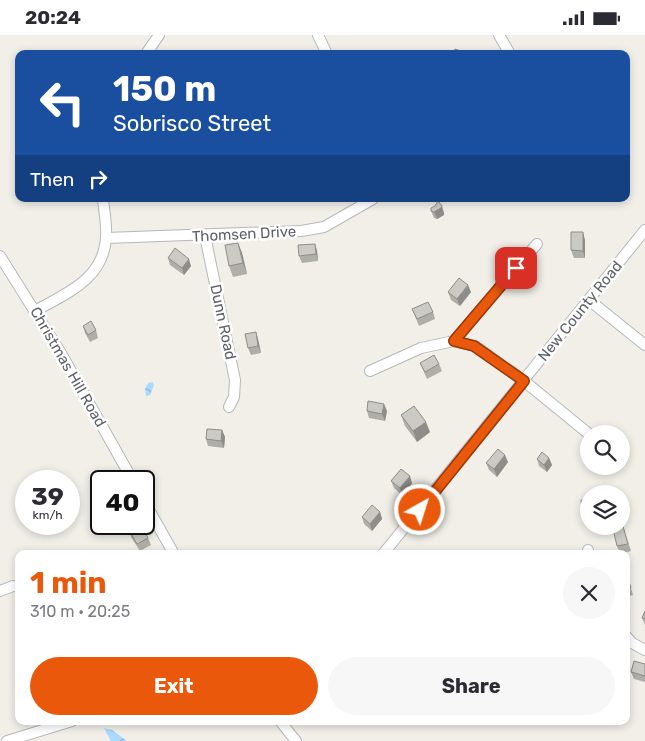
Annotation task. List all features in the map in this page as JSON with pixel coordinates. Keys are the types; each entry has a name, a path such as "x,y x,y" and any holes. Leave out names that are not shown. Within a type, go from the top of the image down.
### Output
{"street":[{"path":"149,50 159,35"},
{"path":"318,35 325,50"},
{"path":"499,35 508,50"},
{"path":"35,311 76,288 90,277 98,265 106,238 103,202"},
{"name":"Thomsen Drive","path":"106,238 205,236 301,231 324,227 368,202"},
{"name":"New County Road","path":"386,550 645,230"},
{"name":"Dunn Road","path":"205,236 235,380 234,397 229,407"},
{"path":"454,341 537,244"},
{"name":"Christmas Hill Road","path":"0,256 26,295 88,399 127,470"},
{"path":"589,300 645,345"},
{"path":"370,371 421,348 454,341 474,346 524,381 580,427"},
{"path":"155,520 172,550"},
{"path":"0,591 13,586"},
{"path":"630,641 645,650"},
{"path":"7,741 59,725"},
{"path":"283,725 296,741"}],"water":[{"path":"152,382 154,385 150,395 146,396 145,389 148,383"},
{"path":"104,728 112,730 127,741 111,741"}],"building":[{"path":"439,202 442,206 434,212 431,211 431,208"},
{"path":"571,232 583,232 583,251 571,250"},
{"path":"238,243 243,263 229,266 225,245"},
{"path":"315,244 316,254 299,256 298,245"},
{"path":"175,248 189,259 182,268 168,258"},
{"path":"459,278 468,285 457,299 448,292"},
{"path":"428,302 433,312 417,319 412,309"},
{"path":"91,321 96,330 88,335 83,326"},
{"path":"256,332 258,346 248,348 245,334"},
{"path":"434,355 439,364 425,372 420,363"},
{"path":"368,401 384,404 382,414 367,411"},
{"path":"414,406 426,422 413,431 401,415"},
{"path":"207,429 222,430 221,441 206,439"},
{"path":"498,449 505,455 494,469 486,463"},
{"path":"542,452 549,458 544,465 537,459"},
{"path":"401,469 410,476 400,488 391,481"},
{"path":"372,505 380,512 370,524 362,517"},
{"path":"132,535 146,535 148,538 137,544"},
{"path":"614,535 626,535 628,544 617,546"},
{"path":"634,661 645,664 645,676 631,672"}],"route":[{"path":"420,510 524,381 474,346 454,341 516,268"}]}
